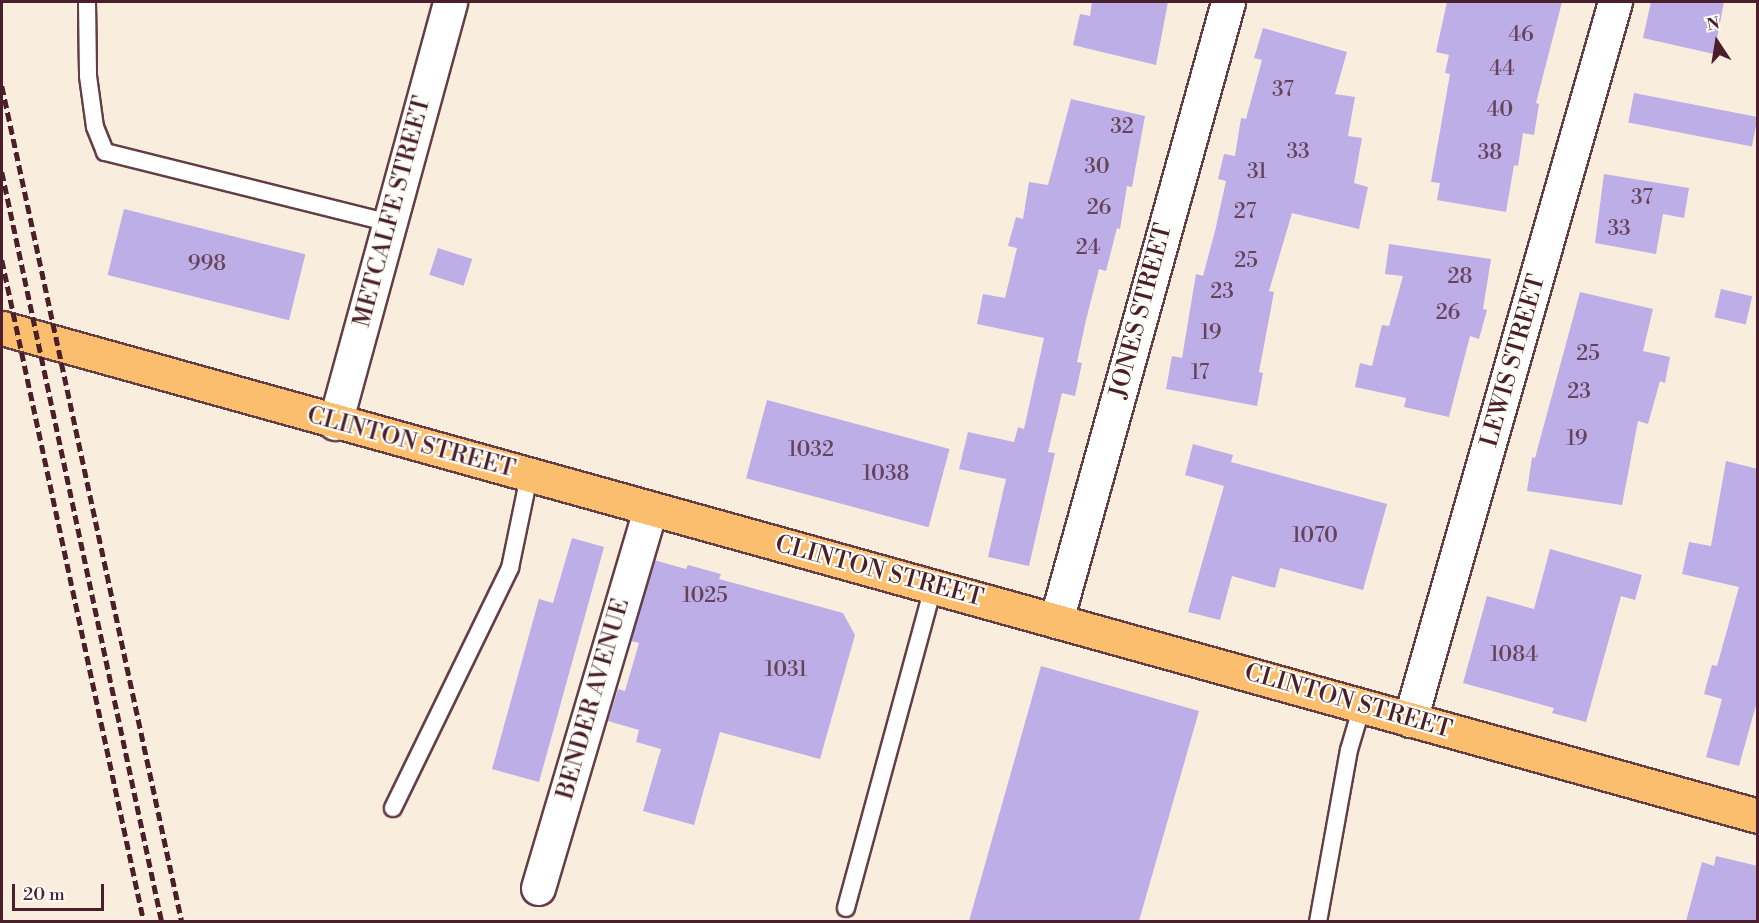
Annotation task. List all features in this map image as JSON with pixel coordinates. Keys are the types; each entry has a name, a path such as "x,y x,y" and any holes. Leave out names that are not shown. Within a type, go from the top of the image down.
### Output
{"main road":[{"name":"CLINTON STREET","path":"2,328 335,423 1758,816"}],"street":[{"name":"METCALFE STREET","path":"335,423 450,2"},
{"name":"JONES STREET","path":"1056,621 1228,2"},
{"name":"LEWIS STREET","path":"1410,720 1615,2"},
{"name":"BENDER AVENUE","path":"538,888 650,510"}],"lane":[{"path":"87,2 88,76 95,127 105,152 390,223"},
{"path":"393,808 510,568 529,476"},
{"path":"846,908 933,587"},
{"path":"1318,921 1350,750 1362,706"}],"building":[{"path":"1092,2 1168,2 1156,65 1073,45 1080,14 1090,16"},
{"path":"1447,2 1562,2 1536,103 1539,104 1534,135 1523,133 1518,166 1514,165 1506,212 1437,200 1440,183 1431,182 1450,74 1445,73 1449,55 1436,52"},
{"path":"1651,2 1724,2 1714,54 1643,38"},
{"path":"1263,28 1347,52 1335,94 1355,97 1348,136 1362,138 1354,183 1368,187 1359,229 1292,213 1269,291 1274,292 1259,372 1263,373 1257,406 1166,389 1172,356 1182,358 1196,274 1203,276 1226,181 1218,179 1224,154 1235,156 1241,118 1246,119 1262,60 1254,58"},
{"path":"1634,93 1758,117 1752,146 1628,122"},
{"path":"1071,99 1145,116 1132,187 1127,186 1120,229 1117,228 1106,271 1099,269 1086,320 1077,362 1082,363 1075,396 1062,393 1048,452 1055,453 1029,566 988,557 1006,479 959,469 968,432 1014,442 1018,427 1024,429 1044,338 977,324 983,294 1005,298 1017,248 1008,246 1016,217 1023,219 1029,182 1048,185"},
{"path":"1604,174 1689,188 1684,218 1663,214 1656,254 1595,243"},
{"path":"124,209 305,254 289,320 108,275"},
{"path":"1389,244 1491,259 1483,309 1487,310 1479,339 1470,336 1449,417 1404,407 1406,398 1355,387 1360,363 1372,366 1382,325 1389,326 1403,276 1385,274"},
{"path":"438,248 472,259 464,286 429,275"},
{"path":"1721,289 1752,296 1746,324 1714,317"},
{"path":"1580,292 1653,309 1643,351 1670,357 1665,383 1660,381 1648,424 1638,421 1622,505 1527,491 1532,457 1535,458"},
{"path":"767,400 950,449 929,527 746,478"},
{"path":"1193,444 1233,455 1231,462 1387,504 1363,590 1280,568 1275,588 1232,576 1220,620 1188,612 1224,486 1185,475"},
{"path":"1726,461 1758,469 1758,698 1739,766 1706,757 1722,699 1704,694 1712,665 1717,666 1739,587 1682,574 1689,542 1711,546"},
{"path":"572,538 604,547 539,782 492,769 539,599 553,603"},
{"path":"1550,549 1642,575 1635,600 1621,596 1586,722 1552,713 1554,708 1463,683 1487,596 1534,609"},
{"path":"654,560 686,569 688,565 721,574 719,579 843,613 855,635 820,759 720,732 694,825 643,811 661,749 636,742 639,730 608,721 618,689 625,691 639,643 631,641"},
{"path":"1041,666 1199,711 1139,921 969,921"},
{"path":"1716,856 1758,866 1758,921 1686,921 1702,862 1714,866"}],"railway":[{"path":"2,86 182,922"},
{"path":"2,172 162,922"},
{"path":"2,260 144,922"}]}
